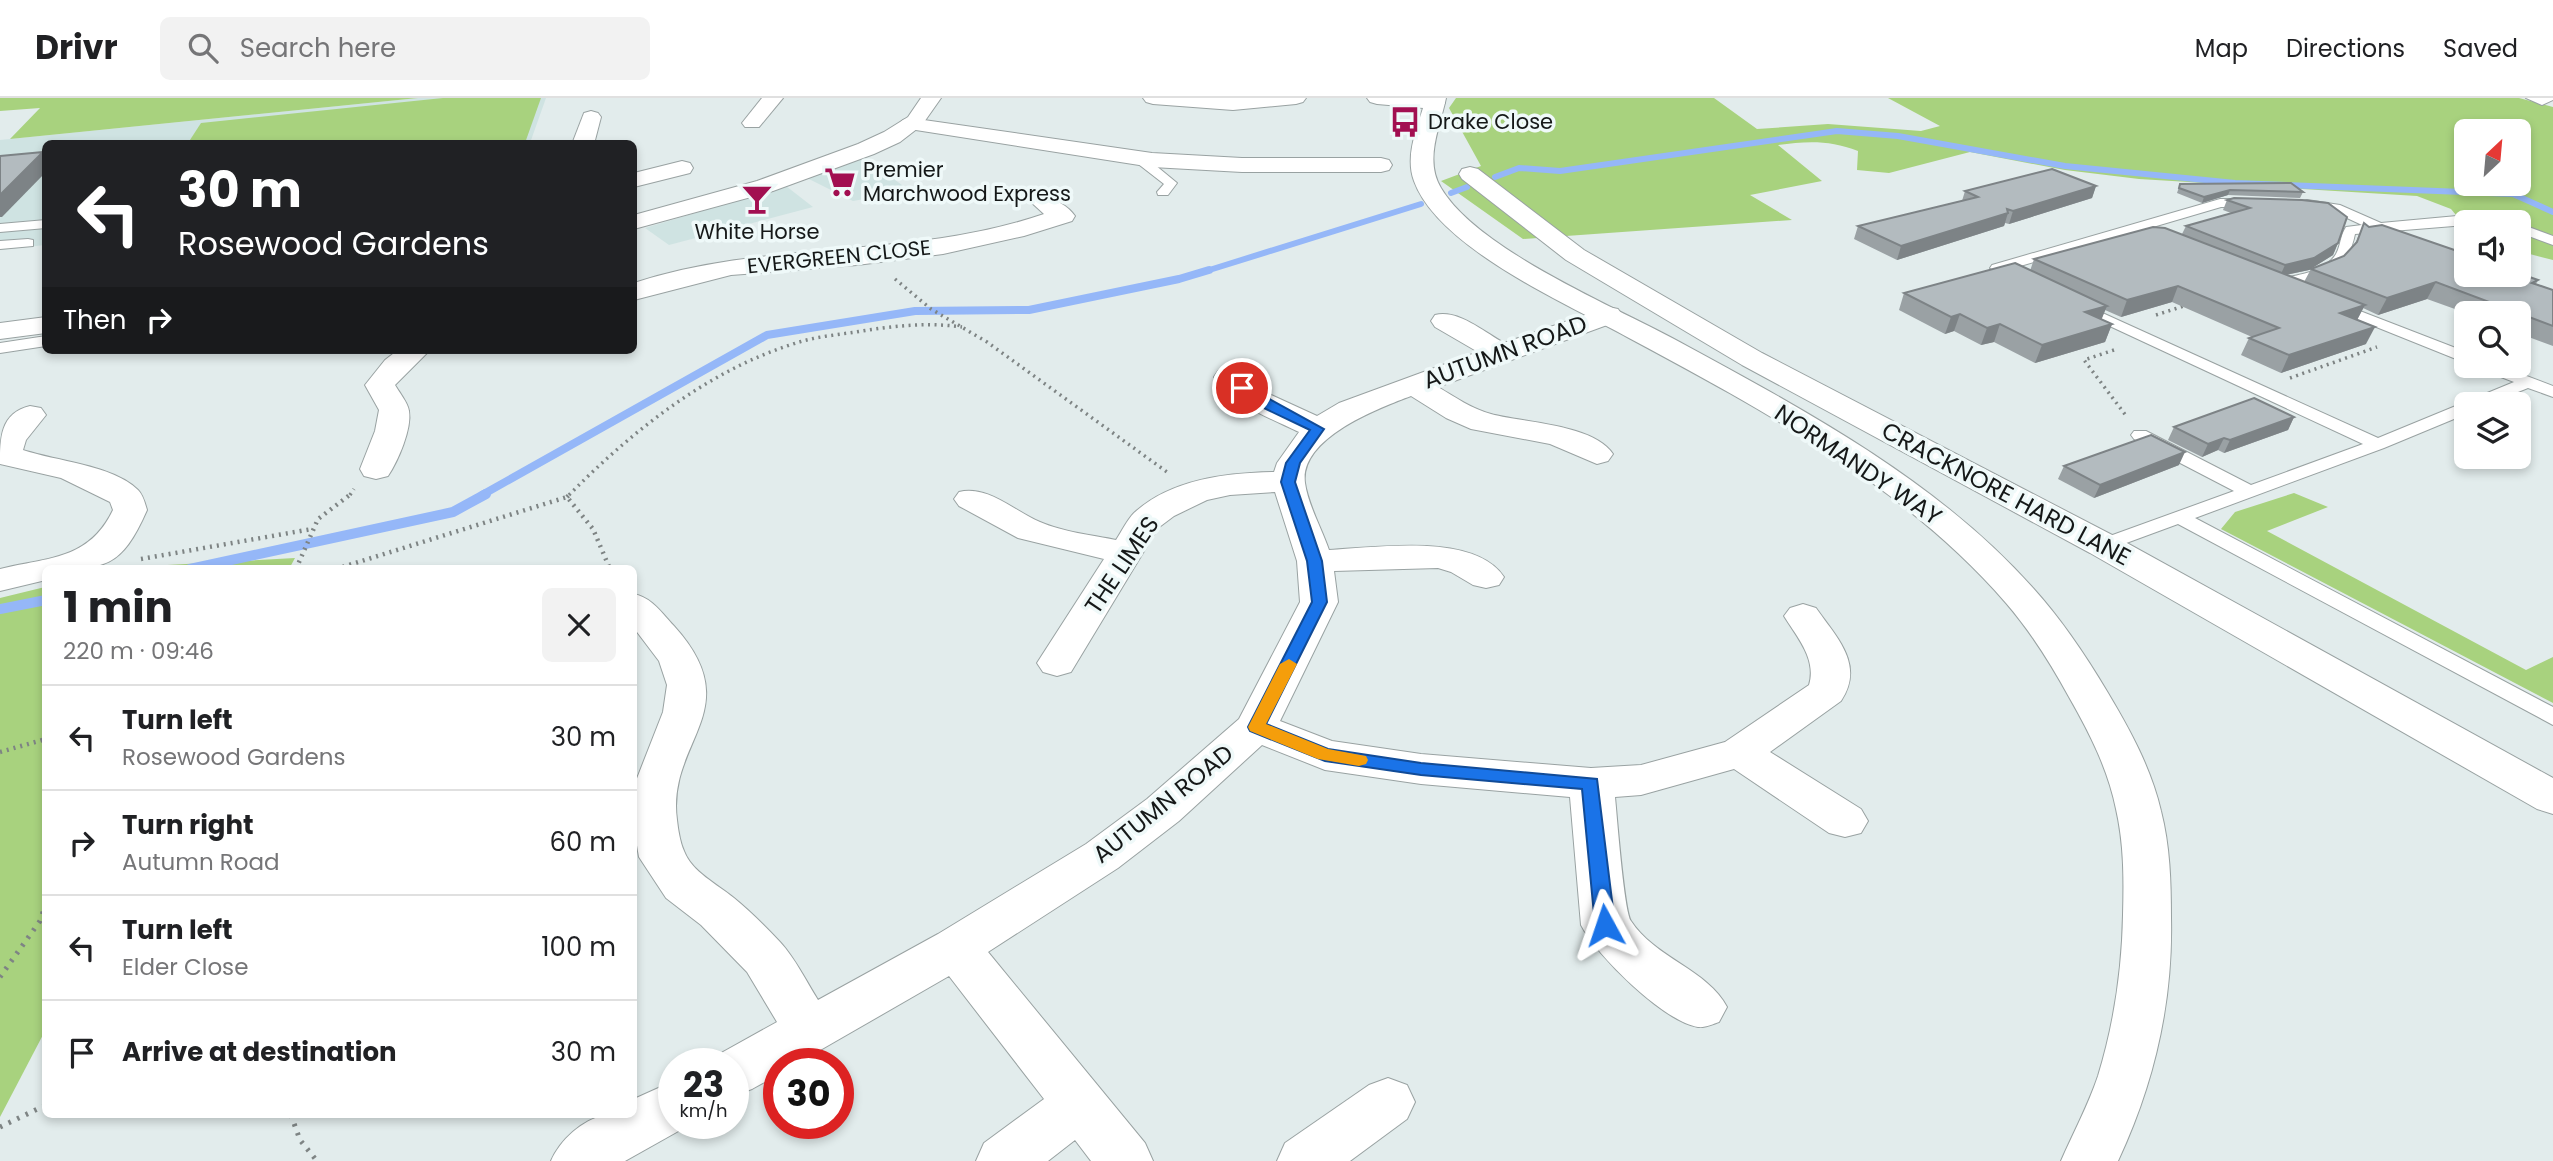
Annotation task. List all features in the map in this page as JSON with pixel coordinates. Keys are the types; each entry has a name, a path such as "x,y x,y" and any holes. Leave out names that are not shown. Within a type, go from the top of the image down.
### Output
{"street":[{"path":"752,123 773,98"},
{"path":"637,221 790,177 880,142 910,124 923,112 932,98"},
{"path":"1153,98 1233,104 1296,98"},
{"path":"1377,98 1436,101"},
{"name":"NORMANDY WAY","path":"1436,101 1422,141 1420,160 1426,182 1439,203 1467,230 1510,259 1794,419 1930,509 1986,558 2015,589 2065,653 2093,698 2130,782 2142,825 2147,891 2146,969 2140,1023 2107,1128 2089,1161"},
{"path":"584,140 592,117"},
{"path":"910,124 1143,159 1242,165 1381,165"},
{"path":"637,179 682,168"},
{"name":"CRACKNORE HARD LANE","path":"1471,174 1575,255 1705,331 2103,545 2553,798"},
{"name":"EVERGREEN CLOSE","path":"637,291 712,272 762,263 872,256 979,241 1063,216 1044,203"},
{"name":"AUTUMN ROAD","path":"749,1064 956,948 1102,856 1173,802 1256,727 1319,602 1315,561 1288,482 1293,463 1318,429 1350,410 1608,315"},
{"path":"1445,321 1502,352"},
{"path":"0,331 42,326"},
{"path":"376,469 391,431 394,411 380,385 395,366 411,354"},
{"path":"1229,377 1256,399 1318,429"},
{"path":"1414,385 1457,411 1482,422 1559,436 1597,454"},
{"path":"30,415 11,439 5,455 28,464 66,469 125,496 130,510 122,530 106,551 88,560 65,565"},
{"name":"THE LIMES","path":"1057,663 1144,522 1163,505 1190,493 1219,485 1288,482"},
{"path":"971,499 1030,530 1124,553"},
{"path":"1315,561 1440,557 1464,564 1486,577"},
{"path":"0,580 42,570"},
{"path":"637,608 665,640 679,661 687,685 684,712 658,781 654,817 662,857 683,885 718,912 765,958 809,1031"},
{"path":"1256,727 1325,755 1421,769 1591,783 1641,780 1740,753 1827,692 1832,675 1828,655 1803,617"},
{"path":"1740,753 1845,821"},
{"path":"1591,783 1605,925 1637,962 1701,1007"},
{"path":"956,948 1125,1161"},
{"path":"1305,1161 1388,1102"},
{"path":"1004,1161 1079,1104"},
{"path":"579,1161 598,1147 658,1114"}],"lane":[{"path":"2531,98 2542,102 2549,98"},
{"path":"1143,159 1143,163 1171,183 1163,192"},
{"path":"2022,280 1997,268 2220,203 2268,203"},
{"path":"2295,204 2335,208 2378,228"},
{"path":"2454,220 2351,230 2348,233 2348,247 2342,259 2332,267 2274,281 2454,353"},
{"path":"0,228 42,224"},
{"path":"2140,228 2159,235"},
{"path":"2531,233 2553,241"},
{"path":"0,246 28,243"},
{"path":"2060,297 2378,444"},
{"path":"0,348 42,342"},
{"path":"2516,378 2553,392"},
{"path":"2505,392 2529,383"},
{"path":"2103,545 2378,444 2454,413"},
{"path":"2140,435 2249,491"},
{"path":"2179,517 2553,717"}],"path":[{"path":"872,256 918,299 1139,452 1190,493"},
{"path":"2122,326 2195,303"},
{"path":"349,565 567,497 595,467 662,415 723,376 769,352 794,343 879,328 918,323 962,327"},
{"path":"2259,389 2409,335"},
{"path":"2140,435 2084,360 2148,338"},
{"path":"298,565 318,519 348,498 362,475 376,469"},
{"path":"567,497 593,529 608,565"},
{"path":"106,551 116,558 143,559 312,528"},
{"path":"0,752 42,740"},
{"path":"0,977 42,914"},
{"path":"0,1128 42,1107"},
{"path":"292,1118 294,1129 306,1150 317,1161"}],"shaded area":[{"path":"418,98 546,98 531,140 42,140 42,245 0,250 0,140"},
{"path":"864,157 910,191 853,201 807,178"},
{"path":"786,186 813,207 669,245 645,228"}],"green space":[{"path":"0,98 418,98 10,139 40,108 0,111"},
{"path":"443,98 541,98 526,140 190,140 201,123"},
{"path":"1456,98 1714,98 1757,129 1828,124 1921,131 1940,126 1888,98 2519,98 2553,107 2553,260 2531,254 2531,210 2454,210 2454,213 2417,196 2139,179 2065,170 1970,152 1889,173 1857,170 1858,151 1818,142 1778,145 1822,181 1750,195 1792,220 1523,239 1441,181 1481,166 1449,108"},
{"path":"2294,493 2328,507 2267,531 2526,670 2553,657 2553,703 2221,529 2235,512"},
{"path":"295,558 291,565 167,565"},
{"path":"42,588 42,1037 0,1117 0,598"}],"building":[{"path":"42,152 0,195 0,156"},
{"path":"2052,169 2096,186 2013,211 2007,209 2008,213 1901,246 1858,226 1978,197 1965,191"},
{"path":"2291,183 2303,192 2230,190 2204,197 2179,188 2180,184"},
{"path":"2234,198 2328,203 2347,217 2338,243 2314,258 2285,265 2186,226 2250,208 2227,200"},
{"path":"2364,223 2369,227 2382,225 2454,250 2454,287 2531,287 2531,278 2538,280 2532,283 2553,290 2553,326 2531,318 2531,301 2487,301 2436,282 2387,298 2311,269 2344,256 2357,242"},
{"path":"2153,227 2165,228 2365,305 2340,313 2375,327 2289,355 2249,338 2279,328 2178,286 2127,300 2034,259"},
{"path":"2015,263 2107,306 2085,312 2112,324 2042,345 2000,324 1987,328 1960,314 1951,317 1904,293"},
{"path":"2254,398 2294,417 2230,440 2224,438 2208,444 2174,427"},
{"path":"2151,435 2185,452 2100,485 2064,466"}],"waterway":[{"path":"1495,177 1519,168 1560,171 1837,131 1898,136 2065,166 2235,183 2513,194 2553,212"},
{"path":"1451,193 1467,187"},
{"path":"1203,272 1421,204"},
{"path":"482,495 767,335 915,311 1029,310 1179,279 1209,270"},
{"path":"208,565 453,512 486,494"},
{"path":"0,609 42,601"}],"slow traffic":[{"path":"1289,664 1256,727 1325,755 1359,760"}],"place":[{"name":"Drake Close","path":"1405,122"},
{"name":"Premier Marchwood Express","path":"840,182"},
{"name":"White Horse","path":"757,199"}],"route":[{"path":"1242,388 1279,412 1318,429 1293,463 1288,482 1315,561 1319,602 1256,727 1325,755 1421,769 1591,783 1605,925"}]}
